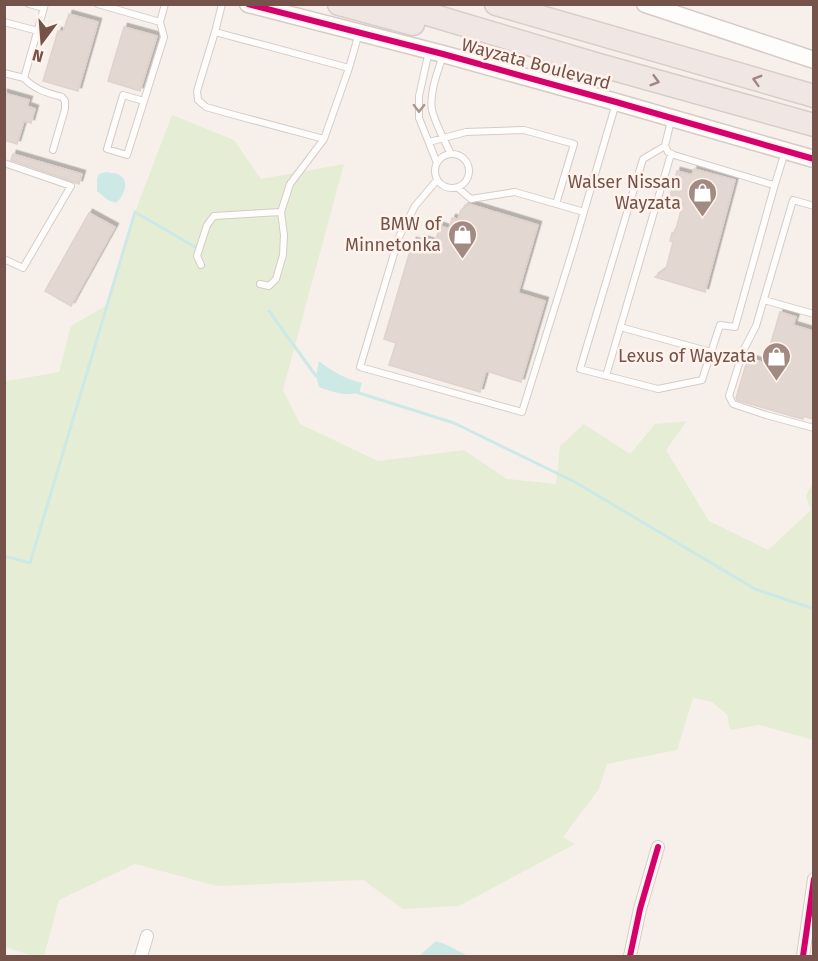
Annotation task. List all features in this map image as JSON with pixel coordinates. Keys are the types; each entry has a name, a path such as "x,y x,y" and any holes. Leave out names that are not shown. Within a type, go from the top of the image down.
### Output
{"highway":[{"path":"339,4 543,59 599,65"},
{"path":"394,4 813,125"},
{"path":"496,4 813,96"},
{"path":"523,4 591,32"}],"street":[{"name":"Wayzata Boulevard","path":"248,4 616,102 813,159"},
{"path":"645,4 813,60"},
{"path":"630,957 640,909 658,847"},
{"path":"803,957 813,879"},
{"path":"141,957 147,936"}],"lane":[{"path":"24,78 44,6 29,4"},
{"path":"98,4 159,22"},
{"path":"144,101 123,95 107,149 127,155 144,101 164,37 159,22 165,4"},
{"path":"222,4 197,91 198,100 206,107 324,139"},
{"path":"4,22 38,32"},
{"path":"215,32 349,68"},
{"path":"260,284 269,286 276,279 283,255 284,235 281,212 290,184 324,139 359,33"},
{"path":"436,53 432,109 451,154"},
{"path":"436,53 419,96 419,118 437,163"},
{"path":"4,73 24,78 40,91 62,97 65,101 65,109 53,150"},
{"path":"437,180 415,206 399,237 360,367 522,412 616,102"},
{"path":"671,118 664,146 643,159 580,369 658,389 702,380 720,325 735,327 785,151"},
{"path":"429,142 466,132 524,130 574,144 556,204"},
{"path":"664,146 671,154 775,184"},
{"path":"451,154 462,156 469,165 467,181 458,188 446,188 437,180 435,168 437,163 441,158 451,154"},
{"path":"606,376 671,154"},
{"path":"4,163 71,186 23,268 4,259"},
{"path":"458,188 471,199 515,192 584,212"},
{"path":"813,206 793,200 756,326 743,351 729,396 733,404 813,429"},
{"path":"201,265 197,256 207,225 214,216 281,212"},
{"path":"764,300 813,314"},
{"path":"620,327 711,352"}],"green space":[{"path":"172,115 234,140 261,179 344,164 283,390 300,424 378,461 464,450 507,479 556,484 560,446 584,424 630,454 655,424 687,421 666,450 709,521 768,550 811,510 806,496 813,482 813,740 759,725 730,730 727,715 712,702 693,698 677,750 607,764 599,789 563,837 575,844 459,906 403,909 363,880 217,886 135,864 59,900 44,956 34,956 5,947 4,378 7,381 59,372 71,326 107,305 135,212"}],"water":[{"path":"106,172 120,175 125,182 123,194 116,203 97,191 99,174"},
{"path":"319,361 340,375 362,383 359,393 343,394 319,387 316,376"},
{"path":"436,941 445,944 468,956 419,956"}],"building":[{"path":"69,14 98,22 78,91 43,81 58,31 63,32"},
{"path":"124,27 157,36 140,91 108,81"},
{"path":"4,93 29,100 27,106 35,109 31,123 24,121 17,144 4,140"},
{"path":"13,154 82,174 79,184 11,160"},
{"name":"Walser Nissan Wayzata","path":"694,169 735,180 705,292 655,277 666,269 673,242 670,241 672,233 675,233 683,203 669,199 677,171 692,175"},
{"path":"469,204 538,225 518,293 545,301 521,382 486,371 480,392 389,365 396,343 384,339 413,241 420,243 421,239 435,243 440,226 449,229 452,218 458,219 461,210"},
{"path":"89,213 115,227 71,306 45,291"},
{"name":"Lexus of Wayzata","path":"780,312 796,317 793,325 813,331 813,419 803,416 803,419 795,417 736,398 748,358 765,363"}],"waterway":[{"path":"4,556 30,563 135,212 195,247"},
{"path":"269,311 316,376"},
{"path":"359,393 454,423 575,482 755,589 814,609"}],"cycle path":[{"path":"248,4 443,54 814,159"},
{"path":"630,956 640,909 658,847"},
{"path":"803,956 814,879"}],"place":[{"name":"Walser Nissan Wayzata","path":"702,218"},
{"name":"BMW of Minnetonka","path":"462,260"},
{"name":"Lexus of Wayzata","path":"777,382"}]}
